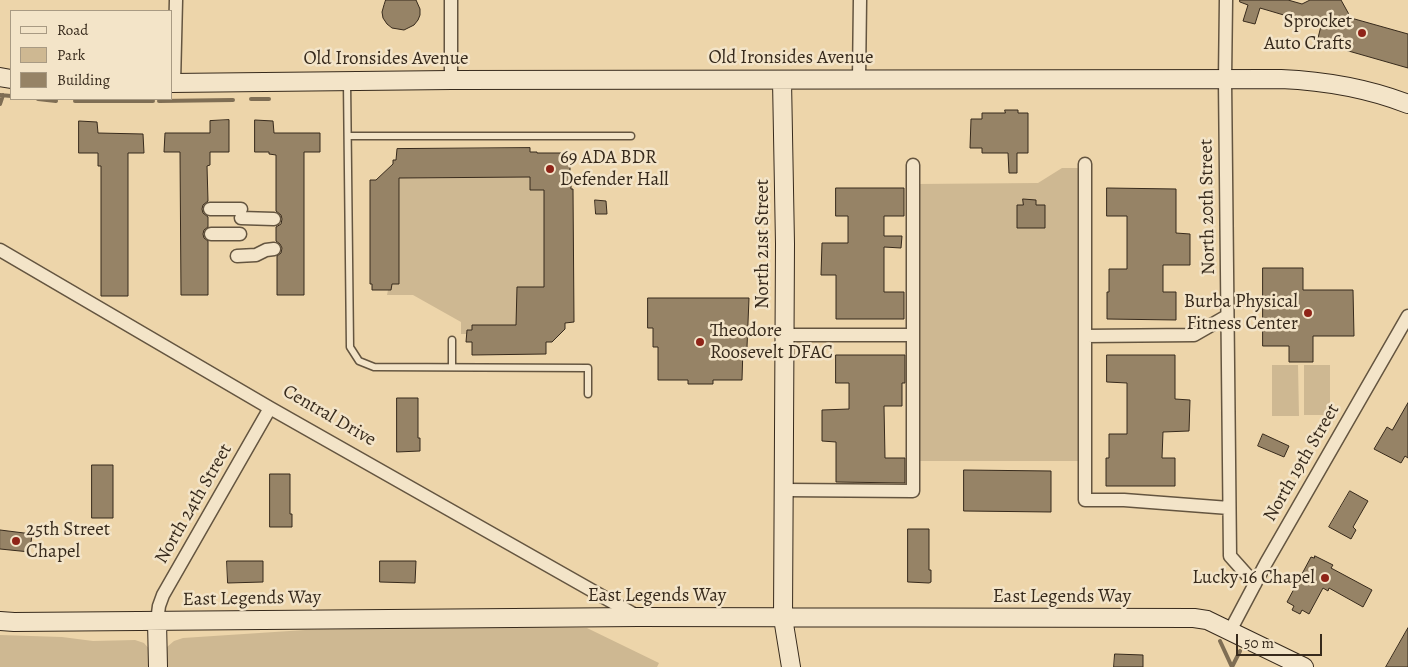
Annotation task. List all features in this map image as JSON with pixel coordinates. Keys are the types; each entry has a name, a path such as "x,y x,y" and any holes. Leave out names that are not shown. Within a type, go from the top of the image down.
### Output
{"street":[{"path":"173,83 176,0"},
{"path":"451,0 451,80"},
{"path":"860,0 860,79"},
{"name":"North 20th Street","path":"1226,0 1225,80 1230,556 1256,584"},
{"name":"Old Ironsides Avenue","path":"173,83 451,80 1281,79 1324,82 1362,89 1408,104"},
{"name":"North 21st Street","path":"782,80 785,244 783,618"},
{"path":"1085,164 1085,500 1124,500 1229,508"},
{"path":"785,490 913,491 913,165"},
{"path":"210,209 274,219"},
{"path":"211,234 240,234"},
{"path":"237,256 256,255 266,250 274,249"},
{"name":"Central Drive","path":"0,250 270,408 638,616"},
{"path":"1085,336 1194,335 1227,316"},
{"name":"North 19th Street","path":"1230,631 1266,563 1408,316"},
{"path":"784,335 913,334"},
{"name":"North 24th Street","path":"157,621 163,595 270,408"},
{"name":"East Legends Way","path":"0,620 14,622 638,616 1194,618 1206,620 1304,667"},
{"path":"783,618 791,667"},
{"path":"157,621 158,667"}],"lane":[{"path":"347,81 350,347 358,361 374,367 588,368 588,394"},
{"path":"349,136 631,136"},
{"path":"452,340 452,367"}],"green space":[{"path":"1062,168 1080,168 1081,461 917,461 917,184 1038,183"},
{"path":"530,177 530,190 544,190 544,325 467,330 467,334 461,334 461,322 413,295 387,295 388,290 391,290 392,284 399,284 399,181 397,178"},
{"path":"1272,365 1298,365 1299,416 1272,416"},
{"path":"1304,365 1330,365 1330,415 1304,415"},
{"path":"587,628 659,663 657,667 165,667 167,647 174,641 183,638 305,630"},
{"path":"0,635 62,637 93,641 135,640 144,643 150,650 151,667 0,667"}],"building":[{"path":"386,0 416,0 420,9 418,20 414,25 404,30 392,28 383,18 382,12"},
{"name":"Sprocket Auto Crafts","path":"1240,0 1288,0 1302,4 1310,0 1341,0 1351,18 1408,34 1408,68 1317,42 1321,26 1260,8 1255,24 1243,21 1248,5 1240,2"},
{"path":"1005,110 1018,110 1018,113 1028,113 1028,153 1017,153 1017,173 1009,173 1008,153 982,153 982,148 970,148 971,119 982,119 982,113 1005,113"},
{"path":"229,120 229,152 210,152 210,165 207,166 208,201 203,205 202,209 203,213 208,217 208,227 204,230 203,234 204,238 208,241 208,295 181,295 180,152 164,152 165,133 210,133 210,121"},
{"path":"255,120 273,121 274,133 320,133 320,152 304,152 304,295 277,295 277,256 281,253 282,248 276,241 276,227 281,224 282,219 281,215 276,211 276,155 269,154 269,152 255,152"},
{"path":"79,121 97,122 98,133 143,134 144,153 128,153 128,296 101,296 101,166 98,166 98,153 79,153"},
{"path":"530,148 530,152 537,153 562,153 565,150 573,157 570,160 570,183 571,189 573,189 574,322 565,323 565,329 552,342 546,342 546,354 472,355 472,342 466,342 467,330 472,330 472,325 516,325 517,287 544,287 544,190 530,190 530,177 399,178 399,284 392,284 391,290 372,290 372,284 370,284 370,180 376,180 393,164 393,160 396,160 397,149"},
{"path":"836,188 904,188 904,216 884,216 884,236 902,236 901,248 884,247 884,292 904,292 904,319 836,319 836,275 821,275 822,243 848,243 848,216 836,216"},
{"path":"1107,188 1176,189 1176,233 1190,234 1190,265 1163,265 1163,292 1176,292 1176,320 1107,319 1109,269 1127,269 1127,216 1107,216"},
{"path":"1023,199 1036,200 1036,205 1045,205 1045,228 1017,228 1017,205 1023,205"},
{"path":"595,200 606,201 607,214 596,214"},
{"name":"Burba Physical Fitness Center","path":"1263,268 1303,268 1303,290 1353,290 1354,336 1313,336 1313,362 1289,362 1289,346 1263,346"},
{"name":"Theodore Roosevelt DFAC","path":"648,298 749,298 747,347 743,347 742,380 713,380 713,384 688,384 688,380 658,380 658,347 653,347 653,328 648,328"},
{"path":"836,355 905,355 905,383 902,383 902,406 884,406 885,458 905,458 905,483 836,482 836,442 822,441 822,410 849,409 849,383 836,383"},
{"path":"1107,355 1175,355 1175,399 1190,400 1189,431 1163,432 1162,458 1175,458 1175,486 1106,486 1106,458 1109,458 1109,434 1127,434 1127,383 1107,382"},
{"path":"397,398 418,398 418,438 420,438 420,451 397,452"},
{"path":"1408,403 1408,458 1405,456 1401,463 1374,449 1387,427 1392,430"},
{"path":"1263,434 1289,446 1284,457 1258,446"},
{"path":"92,465 113,465 113,518 92,518"},
{"path":"964,470 1051,471 1051,512 964,511"},
{"path":"270,474 290,474 290,514 292,514 292,527 270,527"},
{"path":"1350,491 1368,501 1353,527 1356,530 1351,539 1329,527"},
{"path":"908,529 929,529 929,570 931,570 931,582 929,583 908,582"},
{"name":"25th Street Chapel","path":"0,530 32,534 30,552 0,549"},
{"name":"Lucky 16 Chapel","path":"1315,556 1333,565 1331,568 1372,590 1363,607 1329,588 1328,591 1323,588 1309,614 1302,610 1300,614 1292,610 1294,606 1287,602 1311,557 1314,558"},
{"path":"227,561 263,561 263,582 228,583"},
{"path":"380,561 416,561 415,583 380,582"},
{"path":"1408,628 1408,667 1386,667"},
{"path":"1115,654 1143,655 1143,667 1114,667"}],"waterway":[{"path":"0,95 10,96"},
{"path":"0,104 3,95"},
{"path":"251,99 269,99"},
{"path":"47,100 56,101"},
{"path":"159,101 233,100"},
{"path":"75,101 153,101"},
{"path":"1220,641 1232,667"},
{"path":"1232,667 1240,651"}],"place":[{"name":"Sprocket Auto Crafts","path":"1362,33"},
{"name":"69 ADA BDR Defender Hall","path":"550,169"},
{"name":"Burba Physical Fitness Center","path":"1308,313"},
{"name":"Theodore Roosevelt DFAC","path":"700,342"},
{"name":"25th Street Chapel","path":"16,541"},
{"name":"Lucky 16 Chapel","path":"1325,578"}]}
